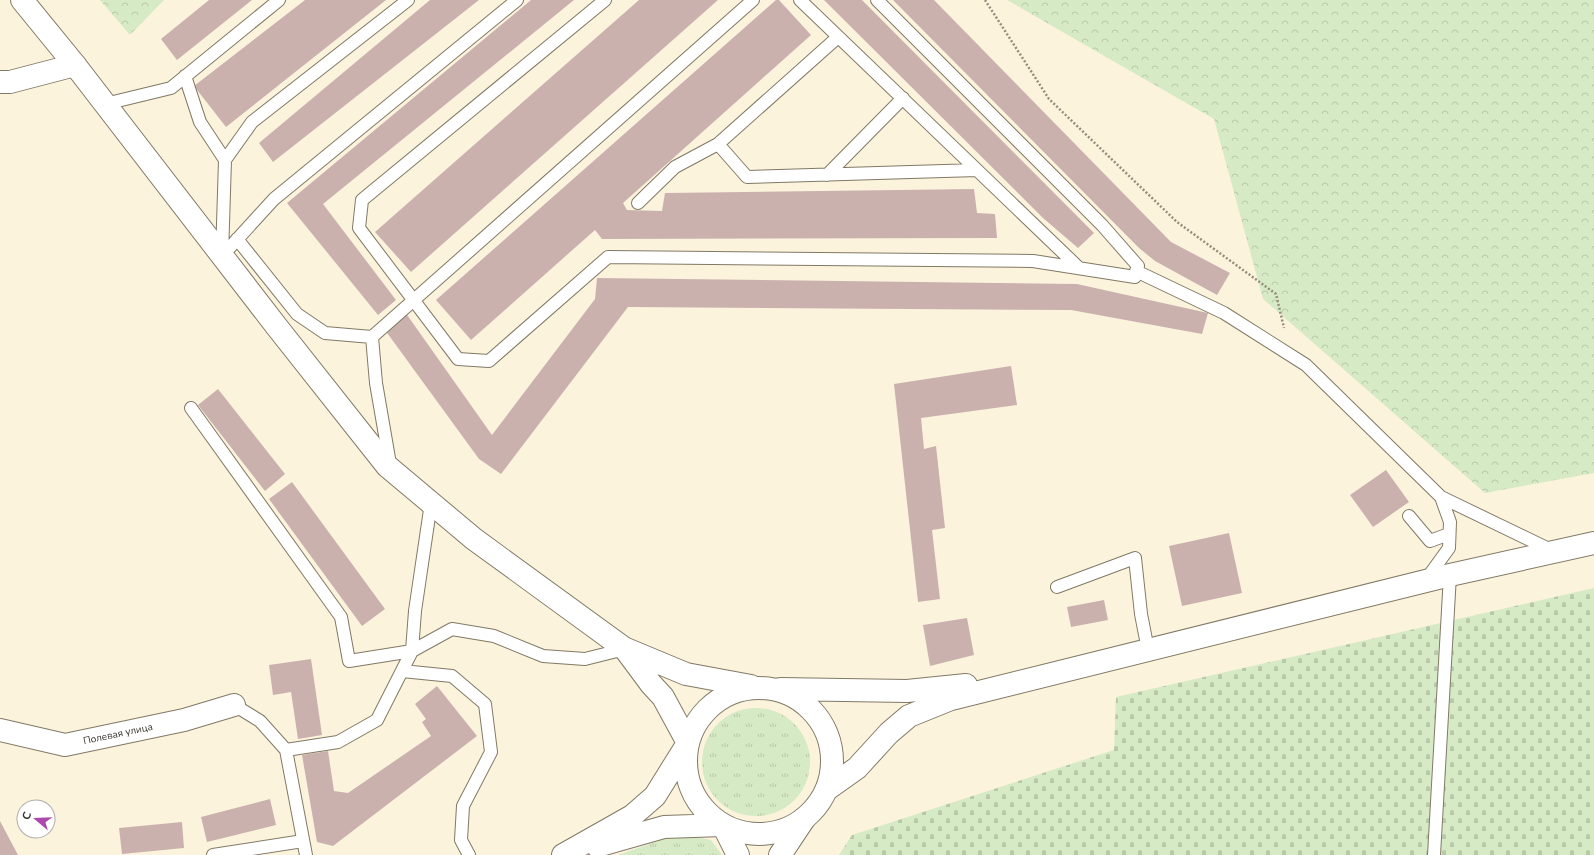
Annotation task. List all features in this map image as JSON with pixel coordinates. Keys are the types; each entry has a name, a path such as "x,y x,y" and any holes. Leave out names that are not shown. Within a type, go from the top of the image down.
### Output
{"main road":[{"path":"22,0 75,65 277,327 391,469 474,539 625,649 686,674 765,688 792,695 810,708 824,726 831,746 832,769 826,790 817,806 804,819 780,855"},
{"path":"0,82 10,82 75,65"},
{"path":"826,790 857,768 889,733 909,716 951,699 1450,575 1594,543"},
{"path":"625,649 651,684 664,697 688,743 686,767 692,790 704,810 723,825 743,833 764,834 786,829 804,819"},
{"path":"564,855 632,816 654,796 688,743 698,721 714,703 735,691 765,688 907,691 1032,678"},
{"name":"Полевая улица","path":"0,730 64,745 184,720 234,705"},
{"path":"564,855 664,827 723,825"},
{"path":"723,825 738,855"}],"lane":[{"path":"105,104 171,88 279,0"},
{"path":"222,256 225,160 252,122 408,0"},
{"path":"222,256 274,199 517,0"},
{"path":"605,0 362,200 359,228 458,359 489,361 608,257 1032,261 1135,277 1138,266 1102,225 878,0"},
{"path":"237,239 297,314 325,333 372,337 753,0"},
{"path":"800,0 1079,268"},
{"path":"638,203 675,167 718,144 838,37"},
{"path":"185,76 200,122 225,160"},
{"path":"827,175 903,98"},
{"path":"718,144 747,177 977,170"},
{"path":"1136,271 1224,313 1306,365 1441,497 1554,552"},
{"path":"372,337 376,383 391,469"},
{"path":"190,408 342,617 349,661 412,651 452,629 494,636 543,656 585,659 625,649"},
{"path":"1424,582 1449,548 1450,522 1441,497"},
{"path":"286,750 338,742 377,720 412,651 415,611 431,503"},
{"path":"1410,516 1430,541 1449,534"},
{"path":"1057,587 1135,558 1141,614 1148,650"},
{"path":"1434,855 1450,575"},
{"path":"402,671 452,676 485,704 491,752 463,806 461,840 469,855"},
{"path":"234,705 260,721 286,750 306,855"},
{"path":"213,855 303,841"}],"path":[{"path":"985,0 1049,98 1176,222 1276,294 1290,354"}],"green space":[{"path":"100,0 164,0 130,35"},
{"path":"1007,0 1594,0 1594,473 1485,493 1263,299 1214,119"},
{"path":"1594,588 1594,855 839,855 852,835 1114,750 1116,697"},
{"path":"756,708 777,712 794,724 806,741 810,762 806,783 794,800 777,812 756,816 735,812 718,800 706,783 702,762 706,741 718,724 735,712"},
{"path":"691,836 711,840 722,855 618,855 667,838"}],"building":[{"path":"209,0 252,0 177,60 161,39"},
{"path":"305,0 386,0 226,127 194,86"},
{"path":"430,0 479,0 273,162 259,143"},
{"path":"531,0 574,0 323,204 396,300 378,315 287,203"},
{"path":"639,0 718,0 411,272 375,232"},
{"path":"776,0 779,0 811,35 623,203 627,210 662,211 665,193 974,189 977,213 995,214 997,238 602,239 595,230 471,340 436,300"},
{"path":"824,0 862,0 1094,233 1078,248 1043,218"},
{"path":"893,0 934,0 1171,242 1230,273 1217,295 1155,261 1139,248"},
{"path":"597,278 1077,284 1208,313 1202,334 1071,310 628,307 501,474 479,459 385,330 405,312 492,435 595,299"},
{"path":"1011,366 1017,405 921,418 924,449 936,446 945,528 932,530 940,599 918,602 894,384"},
{"path":"218,389 285,474 265,491 198,405"},
{"path":"1386,470 1409,502 1373,527 1350,495"},
{"path":"292,482 385,609 362,626 269,499"},
{"path":"1229,533 1242,593 1182,606 1169,546"},
{"path":"1104,600 1108,620 1071,627 1067,607"},
{"path":"967,618 974,655 930,666 923,625"},
{"path":"311,659 322,735 298,739 291,692 273,695 269,665"},
{"path":"437,686 477,736 333,846 317,842 302,755 328,751 334,791 348,793 431,736 422,722 426,719 415,704"},
{"path":"270,799 276,825 207,842 201,817"},
{"path":"0,821 18,855 0,855"},
{"path":"182,822 184,848 122,854 119,828"}]}
